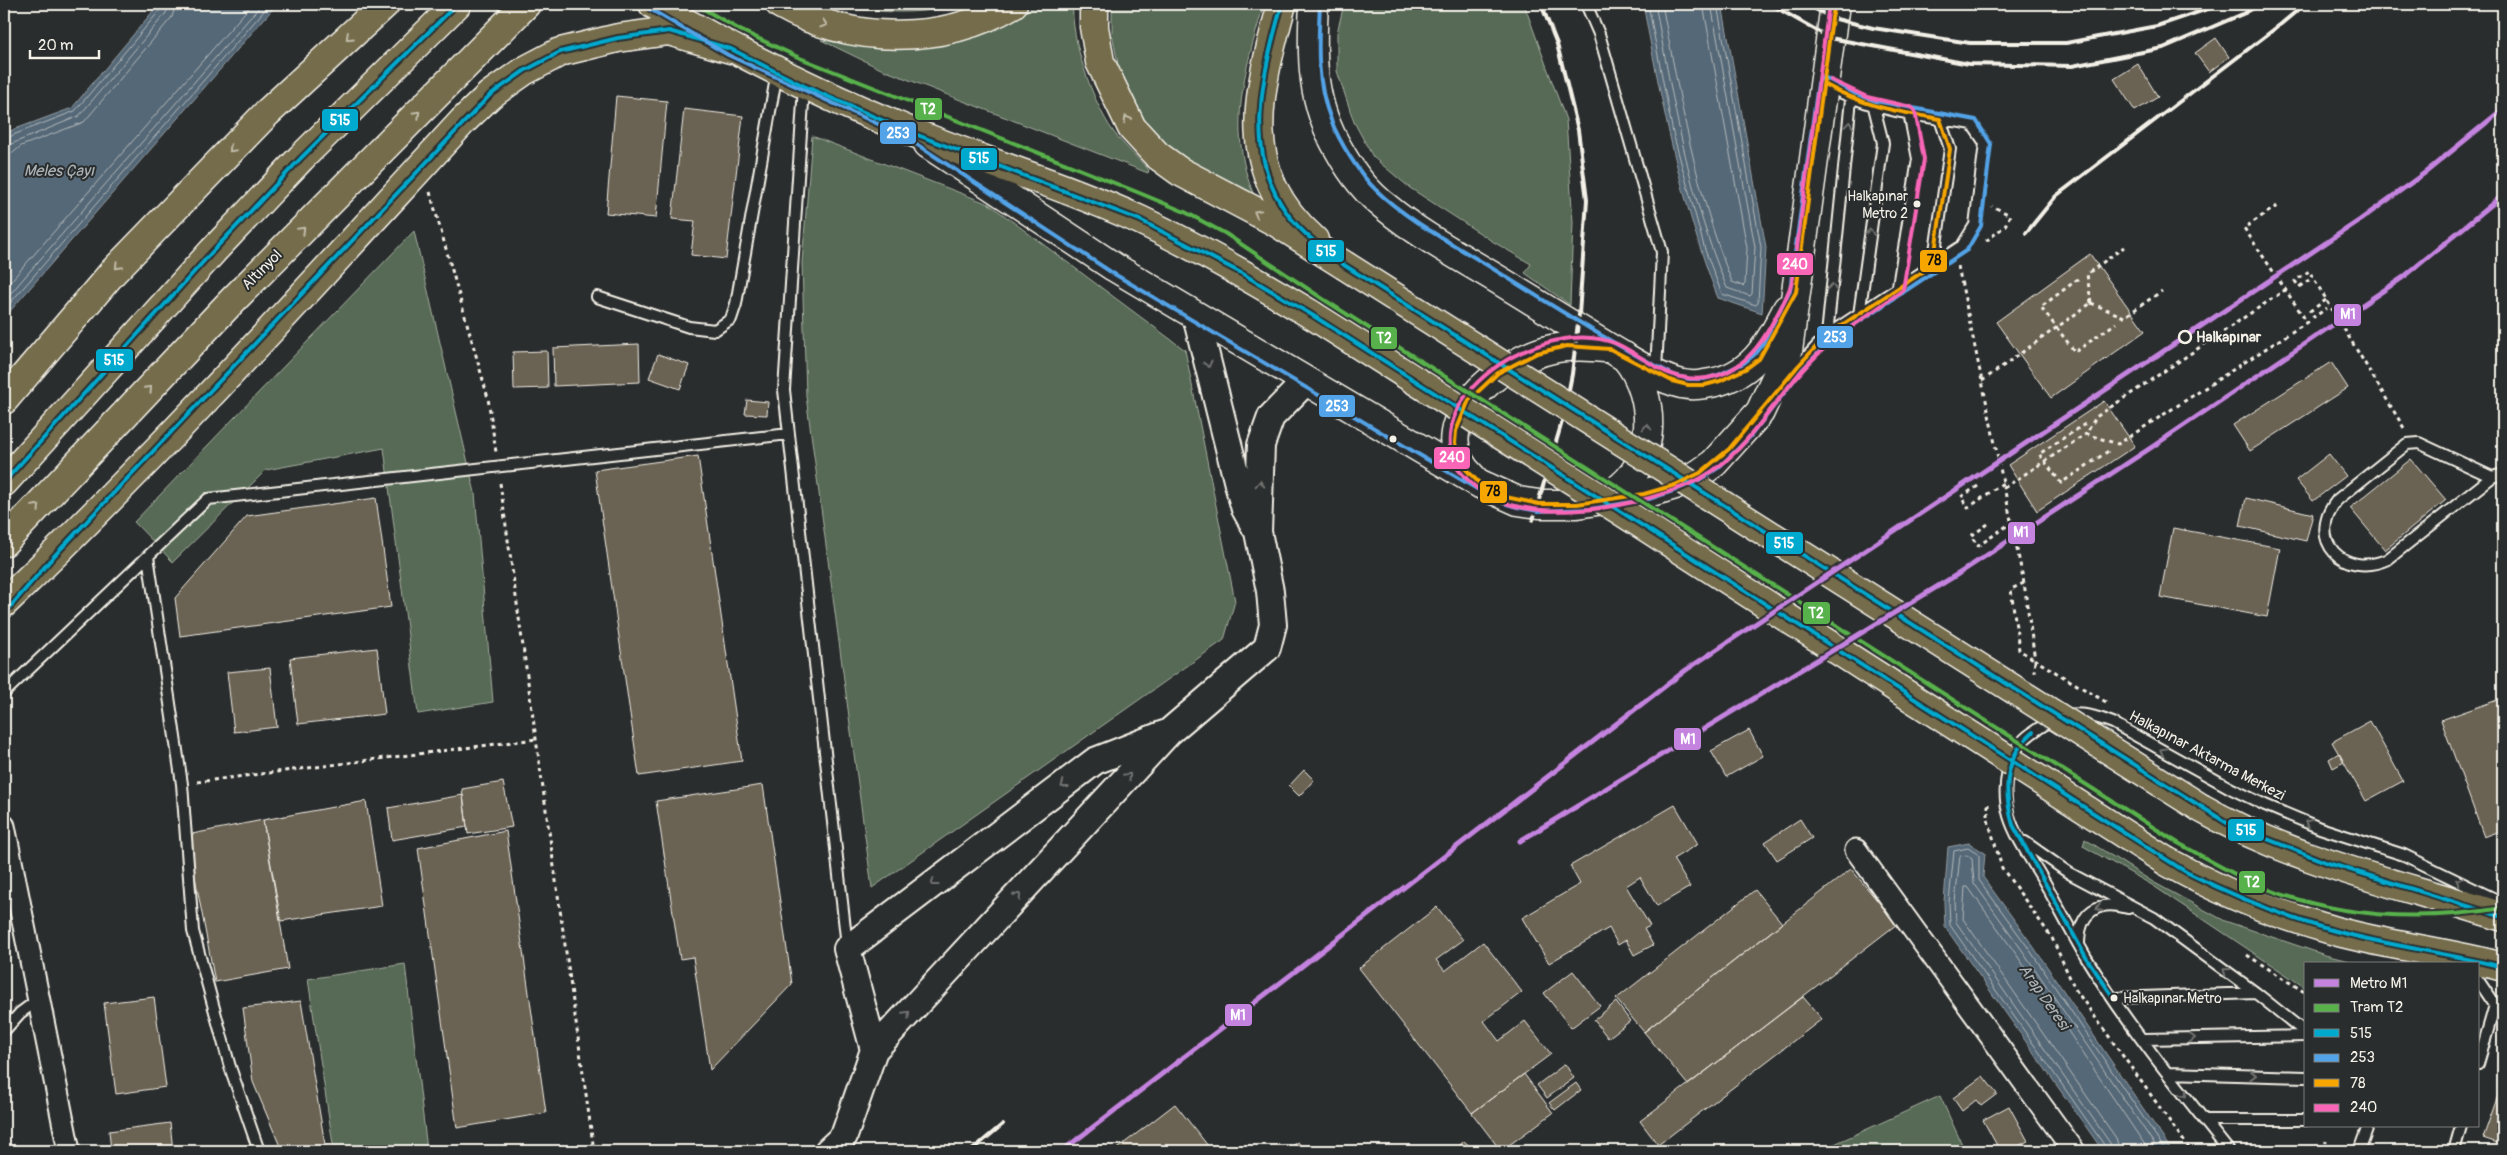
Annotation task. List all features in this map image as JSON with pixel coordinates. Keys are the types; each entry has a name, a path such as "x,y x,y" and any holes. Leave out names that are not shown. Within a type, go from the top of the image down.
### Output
{"main road":[{"path":"4,400 113,272 267,113 385,4"},
{"path":"4,482 213,250 301,158 457,4"},
{"name":"Altınyol","path":"4,542 231,302 526,4"},
{"path":"654,4 731,49 804,86 907,131 1140,220 1244,274 1610,504 2166,861 2223,892 2272,912 2419,956 2465,960"},
{"path":"780,4 823,25 866,34 907,35 945,29 976,21 1013,4"},
{"path":"1094,4 1094,27 1100,62 1132,128 1157,155 1179,171 1274,222 1344,265 2227,823 2282,848 2503,917"},
{"path":"1282,4 1260,97 1259,131 1264,162 1274,189 1286,212 1344,265"},
{"path":"1314,4 1312,46 1314,86 1326,123 1339,150 1369,192 1388,209 1420,230 1617,352 1672,381 1705,384 1732,376 1747,368 1758,359 1768,346 1796,292"},
{"path":"907,131 1106,262 1480,484 1518,501 1539,504 1592,502 1644,494 1675,485 1700,473 1729,450 1760,412 1788,350 1834,4"},
{"path":"4,614 54,556 490,95 524,71 560,52 618,38 669,31 731,49"},
{"path":"1480,484 1460,463 1455,443 1459,421 1464,408 1483,384 1517,362 1551,349 1585,346 1617,352 1633,367 1643,392 1648,425 1645,451 1638,470 1632,478 1608,496 1592,502"},
{"path":"4,603 54,556"},
{"path":"2480,963 2503,967"}],"street":[{"path":"1196,316 1245,509 1258,532"},
{"path":"828,1151 844,1136 874,1050 1169,732 1267,648 1273,626 1270,591 1258,532 1261,445 1271,417 1306,381"},
{"path":"874,1050 847,949 1095,761 1169,732"},
{"path":"4,826 69,1151"},
{"path":"1856,850 2074,1151"}],"lane":[{"path":"1586,4 1599,34 1662,252 1656,374"},
{"path":"596,297 689,327 715,330 731,319 736,304 777,72"},
{"path":"1760,412 1798,366 1827,335 1898,286 1962,246 1975,224 1985,143 1972,124 1874,107 1851,99 1824,84"},
{"path":"804,86 784,390 847,949"},
{"path":"1827,335 1851,99"},
{"path":"1858,315 1883,143 1874,107"},
{"path":"1898,286 1918,159 1909,113"},
{"path":"1933,265 1950,148 1940,119"},
{"path":"4,693 208,500 789,434"},
{"path":"2492,476 2419,443 2407,444 2333,505 2325,520 2329,544 2334,553 2354,565 2379,563 2388,559 2492,476 2503,474"},
{"path":"148,556 182,784 194,931 230,1067 259,1151"},
{"name":"Halkapınar Aktarma Merkezi","path":"2229,1151 2114,998 2079,945 2011,820 2007,796 2009,768 2019,746 2029,735 2053,720 2079,713 2092,714 2113,723 2265,805 2320,828 2404,855 2503,903"},
{"path":"2020,838 2069,873 2144,912 2256,993 2304,1032"},
{"path":"2079,945 2082,922 2096,908 2105,905 2122,906 2144,912"},
{"path":"2480,982 2499,1006 2480,1058"},
{"path":"2114,998 2256,993"},
{"path":"4,1031 20,1013 39,999"},
{"path":"2144,1039 2304,1034"},
{"path":"2169,1073 2304,1077"},
{"path":"2204,1120 2304,1120"},
{"path":"2359,1151 2367,1128"},
{"path":"2454,1151 2460,1128"}],"path":[{"path":"423,165 488,398 594,1151"},
{"path":"1978,198 2010,215 2005,226"},
{"path":"2086,434 2118,444 2307,322 2244,228 2277,206"},
{"path":"2091,303 2087,274 2124,247"},
{"path":"1956,260 2024,584 2036,660 2112,705"},
{"path":"2309,280 2299,287 2295,281 2309,271 2405,427"},
{"path":"2078,279 2040,307 2075,352 2116,323"},
{"path":"2004,488 2086,434 2096,417 2108,408 2285,290"},
{"path":"2091,303 2124,317 2162,291"},
{"path":"2326,300 2310,311 2314,317 2327,308"},
{"path":"1982,381 2091,303"},
{"path":"2085,424 2039,454 2061,483 2110,450"},
{"path":"1978,486 1961,497 1968,508 2003,483"},
{"path":"1988,524 1971,536 1978,546 2011,523"},
{"path":"2012,602 2011,589 2024,584"},
{"path":"182,784 536,739"},
{"path":"2248,955 2304,992"},
{"path":"2325,1151 2326,1141"}],"green space":[{"path":"830,4 958,4 927,11 894,12"},
{"path":"1037,4 1073,4 1075,34 1079,52 1098,104 1113,131 1149,170 1148,173 881,69 821,40 907,47 959,40 984,32 1010,20"},
{"path":"1112,4 1264,4 1245,79 1240,127 1247,177 1257,202 1176,155 1139,116 1120,75 1112,33"},
{"path":"1344,4 1524,4 1566,120 1573,222 1570,305 1525,273 1531,264 1410,188 1373,157 1354,122 1337,71 1337,33"},
{"path":"812,136 989,204 1185,350 1235,601 1224,640 872,888 806,396 802,263"},
{"path":"414,231 475,493 493,702 418,714 384,448 266,470 173,562 134,522"},
{"path":"2085,839 2153,882 2225,921 2325,955 2353,962 2304,962 2304,987 2152,885 2083,846"},
{"path":"405,964 427,1150 334,1151 308,979"},
{"path":"1940,1096 1965,1151 1819,1151"}],"water":[{"name":"Meles Çayı","path":"159,4 277,4 4,318 4,138 10,131 72,108"},
{"path":"1643,4 1722,4 1766,247 1762,313 1718,298 1693,226 1683,190 1665,116"},
{"name":"Arap Deresi","path":"1969,843 1985,853 1983,877 2031,943 2172,1151 2103,1151 1945,927 1944,902 1948,847"}],"building":[{"path":"2216,38 2229,57 2209,72 2195,53"},
{"path":"2138,64 2158,97 2135,111 2114,79"},
{"path":"616,96 667,101 656,218 606,213"},
{"path":"684,109 743,116 726,259 691,255 695,221 672,219"},
{"path":"2090,254 2145,331 2051,398 1996,322"},
{"path":"639,344 640,382 554,386 553,348"},
{"path":"547,351 548,388 514,389 513,352"},
{"path":"658,354 689,365 680,389 649,378"},
{"path":"2331,362 2348,388 2250,451 2233,425"},
{"path":"747,400 768,402 767,415 745,414"},
{"path":"2104,401 2135,446 2037,511 2008,465"},
{"path":"2329,454 2346,476 2313,501 2296,480"},
{"path":"698,456 742,761 639,776 595,470"},
{"path":"2411,459 2446,500 2385,550 2350,508"},
{"path":"376,498 391,607 180,636 175,598 247,516"},
{"path":"2246,498 2313,514 2306,541 2240,526"},
{"path":"2173,528 2280,548 2267,617 2160,597"},
{"path":"377,648 385,714 298,724 290,658"},
{"path":"270,668 277,727 234,732 227,672"},
{"path":"2503,698 2503,830 2484,837 2441,720"},
{"path":"2370,721 2403,781 2366,801 2332,742"},
{"path":"1749,730 1763,756 1726,777 1711,751"},
{"path":"2339,753 2344,762 2333,768 2329,759"},
{"path":"1304,770 1314,780 1299,796 1289,786"},
{"path":"503,782 512,827 468,834 462,789"},
{"path":"763,785 792,984 710,1070 693,957 680,959 656,801"},
{"path":"463,795 467,827 392,840 388,808"},
{"path":"366,801 382,906 281,921 263,820"},
{"path":"1675,805 1698,844 1673,859 1690,887 1657,906 1640,877 1626,886 1650,926 1644,929 1653,945 1634,955 1626,940 1618,945 1609,928 1549,963 1522,918 1580,884 1570,866"},
{"path":"1800,819 1812,838 1777,860 1765,842"},
{"path":"263,820 288,969 215,982 187,835"},
{"path":"506,831 546,1113 457,1128 418,848"},
{"path":"1851,869 1897,924 1688,1085 1644,1032"},
{"path":"1755,890 1782,923 1644,1032 1616,999"},
{"path":"1437,907 1463,940 1436,960 1445,971 1483,942 1522,992 1484,1021 1499,1041 1525,1021 1551,1054 1472,1113 1359,968"},
{"path":"1573,971 1600,1006 1571,1028 1544,993"},
{"path":"154,997 166,1087 116,1094 104,1003"},
{"path":"1803,997 1822,1019 1658,1145 1640,1121"},
{"path":"301,1001 326,1151 282,1151 253,1082 243,1008"},
{"path":"1616,1002 1630,1021 1608,1038 1594,1020"},
{"path":"1565,1064 1574,1078 1547,1098 1537,1085"},
{"path":"1524,1074 1553,1113 1501,1151 1472,1113"},
{"path":"1983,1076 1997,1094 1981,1106 1976,1100 1962,1111 1953,1098"},
{"path":"2503,1081 2503,1145 2483,1138"},
{"path":"1576,1083 1581,1090 1555,1110 1549,1103"},
{"path":"1175,1104 1212,1151 1114,1151"},
{"path":"2009,1106 2028,1141 2009,1151 2000,1151 1983,1120"},
{"path":"170,1123 173,1151 111,1151 109,1131"},
{"path":"1464,1141 1473,1149 1454,1151"},
{"path":"1298,1142 1306,1151 1286,1151"}],"railway":[{"path":"1533,520 1564,415 1572,374 1579,314 1587,200 1578,130 1557,44 1541,4"},
{"path":"1770,4 1830,38 1969,64 2072,66 2163,48 2245,13 2260,4"},
{"path":"1806,4 1832,18 1873,28 1970,43 2066,43 2157,26 2222,4"},
{"path":"2026,233 2056,196 2305,4"},
{"path":"971,1151 1003,1124"}],"metro line":[{"name":"M1","path":"1062,1151 1686,670 2360,220 2426,172 2503,109"},
{"name":"M1","path":"1520,841 1958,574 2152,447 2405,276 2503,195"}],"tram line":[{"name":"T2","path":"695,4 740,30 800,58 1137,192 1185,212 1226,234 1323,299 2178,843 2235,874 2298,900 2356,912 2414,916 2444,915 2503,908"}],"transit line":[{"name":"515","path":"4,482 213,251 301,158 457,4"},
{"name":"515","path":"1282,4 1268,58 1260,113 1261,141 1265,167 1275,193 1290,217 1309,237 1344,265 2227,823 2328,863 2503,917"},
{"name":"253","path":"650,9 728,55 904,136 1111,272 1477,489 1500,502 1538,511 1591,509 1649,499 1699,480 1718,468 1749,438 1802,370 1831,340 1967,250 1981,226 1991,144 1976,120 1876,101 1854,93 1826,78 1821,78 1818,83 1790,290 1763,343 1754,355 1744,363 1704,379 1689,379 1674,375 1601,335 1427,229 1376,190 1356,166 1344,147 1326,106 1319,63 1320,4"},
{"name":"240","path":"1829,4 1793,278 1782,305 1758,346 1738,366 1726,373 1697,379 1673,375 1617,344 1598,339 1559,340 1539,345 1520,353 1486,375 1466,395 1457,410 1451,427 1451,454 1455,465 1467,479 1488,495 1513,505 1542,510 1573,510 1635,502 1687,485 1708,474 1726,461 1756,429 1798,375 1823,349 1903,290 1924,159 1915,111 1911,107 1867,97 1831,80"},
{"name":"78","path":"1824,84 1867,103 1940,119 1950,149 1933,265 1827,335 1798,366 1729,449 1700,473 1675,485 1644,494 1577,504 1539,504 1501,496 1480,484 1460,463 1455,443 1456,431 1469,400 1498,373 1537,353 1567,346 1610,349 1672,381 1688,385 1705,385 1720,381 1747,368 1759,359 1796,292 1832,18 1835,4"},
{"name":"515","path":"4,614 54,556 490,95 524,71 560,52 618,38 669,31 731,49 804,86 907,131 1140,220 1243,274 1312,315 2186,872 2259,905 2335,931 2480,962"},
{"name":"515","path":"2033,732 2016,752 2008,775 2008,800 2013,825 2087,959 2114,998"},
{"name":"515","path":"2480,962 2503,967"}],"place":[{"name":"Halkapınar Metro 2","path":"1917,204"},
{"name":"Halkapınar","path":"2185,337"},
{"name":"Halkapınar Metro","path":"2114,998"}]}
